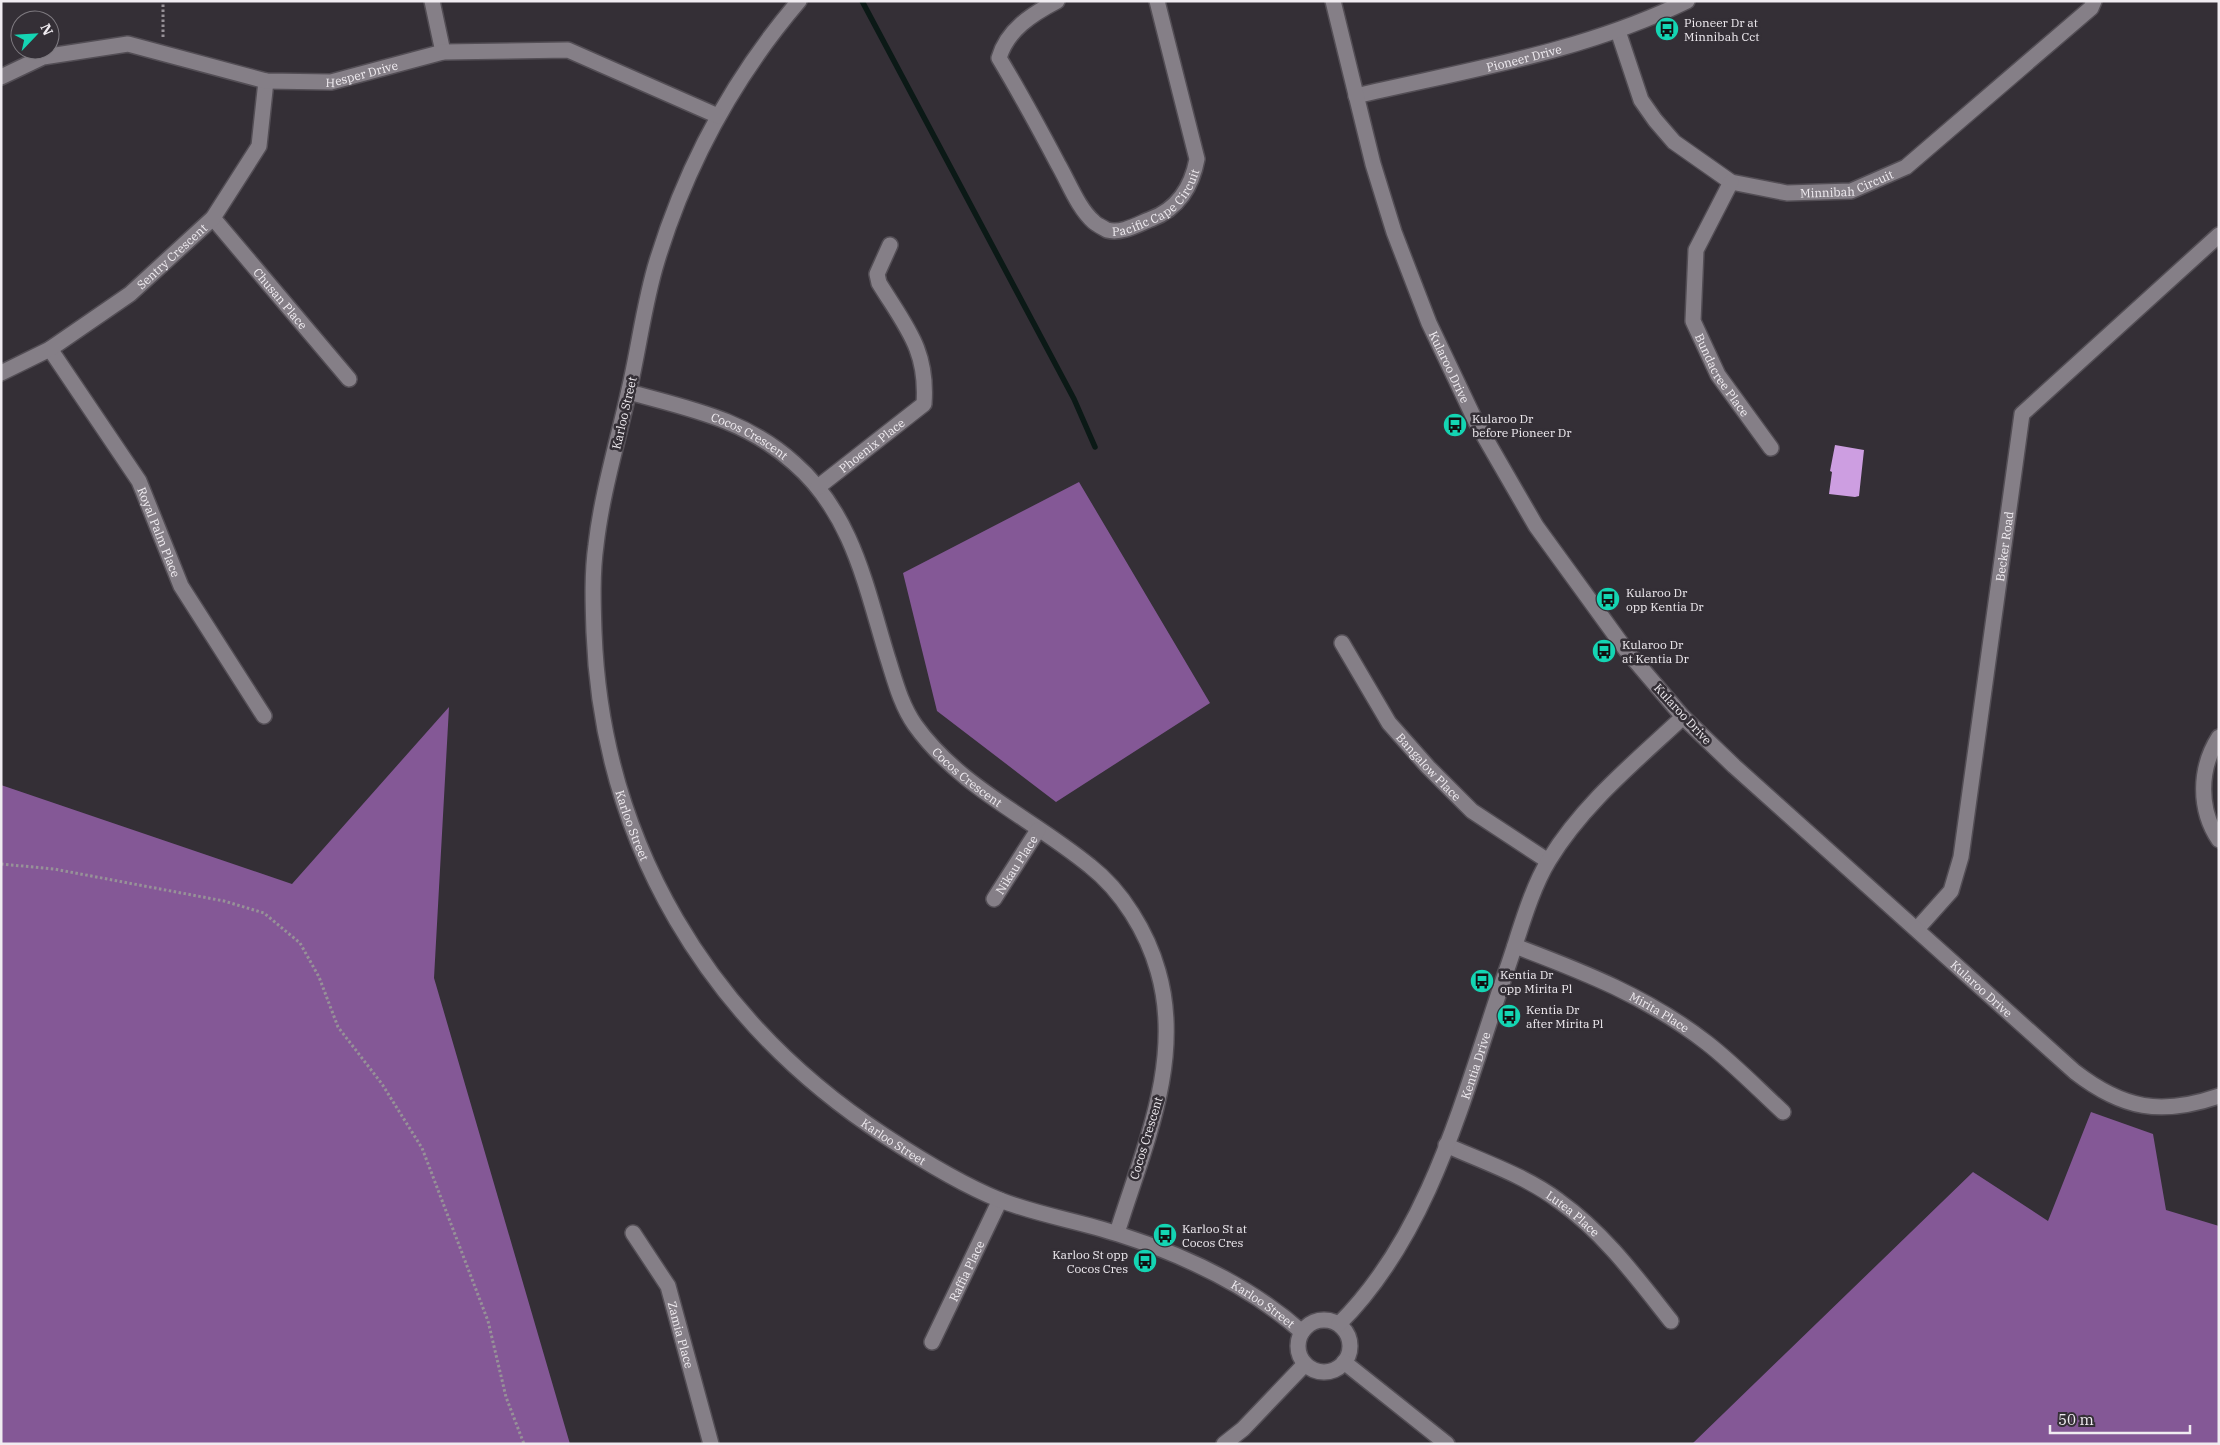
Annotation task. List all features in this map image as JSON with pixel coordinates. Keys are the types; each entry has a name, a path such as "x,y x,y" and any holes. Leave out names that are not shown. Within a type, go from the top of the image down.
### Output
{"street":[{"path":"432,1 442,52"},
{"name":"Karloo Street","path":"799,1 763,47 718,116 679,199 656,264 608,481 596,545 593,606 595,671 606,743 626,814 654,882 707,969 744,1015 784,1057 835,1102 943,1171 1000,1200 1062,1220 1117,1233 1225,1278 1279,1311 1302,1332"},
{"name":"Pacific Cape Circuit","path":"1057,1 1036,12 1014,31 1002,46 998,58 1019,91 1079,202 1094,222 1108,230 1123,230 1158,216 1186,192 1193,179 1197,159 1157,1"},
{"name":"Kularoo Drive","path":"1333,1 1356,96 1394,232 1429,324 1476,422 1536,526 1626,650 1683,717 1734,766 2075,1072 2098,1090 2118,1100 2164,1108 2190,1105 2219,1096"},
{"name":"Pioneer Drive","path":"1356,96 1569,46 1618,31 1686,1"},
{"name":"Minnibah Circuit","path":"1618,31 1629,69 1642,100 1655,120 1674,142 1731,182 1787,193 1851,191 1906,167 2091,8 2094,1"},
{"name":"Hesper Drive","path":"1,77 43,58 128,44 266,82 331,82 442,52 568,50 718,116"},
{"name":"Sentry Crescent","path":"1,372 50,349 130,294 213,218 259,146 266,82"},
{"name":"Bundacree Place","path":"1731,182 1696,250 1693,321 1718,375 1771,448"},
{"name":"Chusan Place","path":"213,218 349,379"},
{"name":"Becker Road","path":"1917,930 1951,891 1961,856 2022,414 2219,235"},
{"name":"Phoenix Place","path":"818,487 924,404 926,381 921,355 908,329 879,283 877,274 890,245"},
{"name":"Royal Palm Place","path":"50,349 139,481 180,586 264,716"},
{"name":"Cocos Crescent","path":"629,392 721,417 763,439 795,463 818,487 841,518 856,555 899,693 913,722 948,762 979,789 1092,867 1126,904 1146,938 1158,970 1166,1008 1168,1042 1163,1083 1117,1233"},
{"name":"Bangalow Place","path":"1342,643 1389,722 1428,766 1472,811 1548,861"},
{"name":"Kentia Drive","path":"1339,1324 1359,1304 1388,1266 1422,1203 1446,1145 1515,946 1548,861 1596,799 1683,717"},
{"path":"2219,737 2209,755 2204,774 2204,798 2210,825 2219,840"},
{"name":"Nikau Place","path":"994,899 1038,830"},
{"name":"Mirita Place","path":"1515,946 1595,976 1669,1016 1708,1044 1783,1112"},
{"name":"Lutea Place","path":"1446,1145 1526,1181 1559,1200 1588,1225 1627,1264 1671,1321"},
{"name":"Raffia Place","path":"932,1342 1000,1200"},
{"name":"Zamia Place","path":"633,1232 668,1286 711,1444"},
{"path":"1319,1320 1329,1320 1339,1324 1346,1332 1350,1342 1349,1353 1344,1362 1336,1369 1325,1372 1314,1370 1305,1364 1298,1348 1302,1332 1310,1324 1319,1320"},
{"path":"1344,1362 1447,1444"},
{"path":"1224,1444 1243,1429 1305,1364"}],"path":[{"path":"163,1 163,53"},
{"path":"1,864 54,869 224,901 264,914 300,944 319,977 338,1027 382,1084 422,1148 488,1321 506,1397 524,1444"}],"shaded area":[{"path":"1079,482 1210,703 1056,802 937,711 903,573"},
{"path":"449,707 434,978 570,1444 1,1444 1,785 292,884"},
{"path":"2091,1112 2153,1134 2166,1210 2219,1226 2219,1444 1692,1444 1973,1172 2048,1221"}],"building":[{"path":"1835,445 1864,450 1859,496 1829,494 1832,472 1830,471"}],"waterway":[{"path":"862,1 1074,399 1095,447"}],"place":[{"name":"Pioneer Dr at Minnibah Cct","path":"1667,29"},
{"name":"Kularoo Dr before Pioneer Dr","path":"1455,425"},
{"name":"Kularoo Dr opp Kentia Dr","path":"1608,599"},
{"name":"Kularoo Dr at Kentia Dr","path":"1604,651"},
{"name":"Kentia Dr opp Mirita Pl","path":"1482,981"},
{"name":"Kentia Dr after Mirita Pl","path":"1509,1016"},
{"name":"Karloo St at Cocos Cres","path":"1165,1235"},
{"name":"Karloo St opp Cocos Cres","path":"1145,1261"}]}
